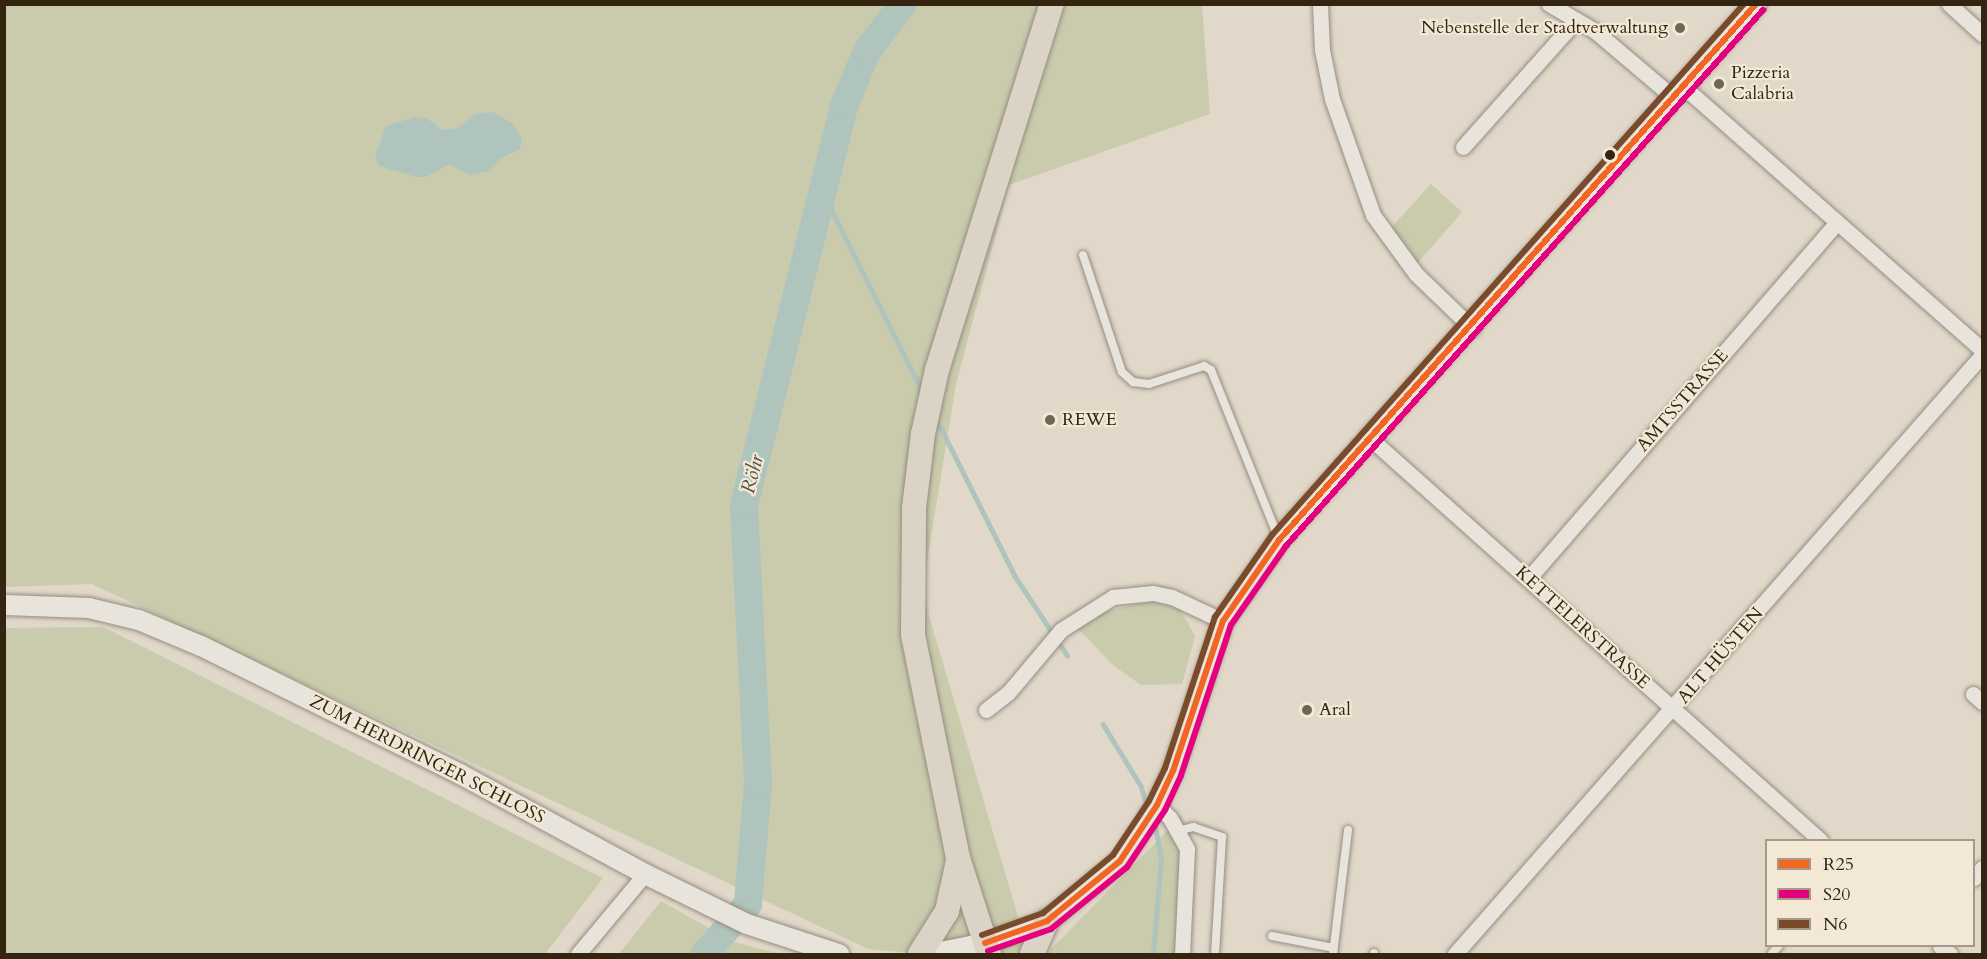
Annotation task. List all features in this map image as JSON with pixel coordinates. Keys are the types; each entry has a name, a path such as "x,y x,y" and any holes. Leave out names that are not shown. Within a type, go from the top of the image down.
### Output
{"main road":[{"path":"987,949 958,858 912,634 914,508 923,434 937,370 1052,4"},
{"path":"920,954 947,911 958,858"},
{"path":"1032,954 1047,921"}],"street":[{"path":"1320,4 1322,50 1332,99 1373,215 1416,274 1472,327"},
{"path":"1549,4 1595,31 1679,92 1837,222 1983,350"},
{"path":"932,954 987,949 1047,921 1092,888 1120,861 1157,805 1173,771 1223,621 1279,540 1372,440 1756,4"},
{"path":"1949,4 1983,34"},
{"path":"1463,147 1576,20"},
{"name":"AMTSSTRASSE","path":"1528,579 1837,222"},
{"name":"ALT HÜSTEN","path":"1455,954 1674,710 1983,355"},
{"name":"KETTELERSTRASSE","path":"1372,440 1819,839"},
{"path":"986,710 1008,693 1056,636 1094,606 1134,592 1172,597 1223,621"},
{"name":"ZUM HERDRINGER SCHLOSS","path":"4,605 89,608 139,620 180,637 460,774 645,874 684,891 747,924 804,945 839,954"},
{"path":"1157,805 1178,831 1187,856 1182,954"},
{"path":"578,954 645,874"}],"lane":[{"path":"1083,255 1122,372 1133,382 1149,384 1204,366 1212,370 1279,540"},
{"path":"1178,831 1193,827 1222,837 1215,954"},
{"path":"1272,936 1333,951 1348,830"}],"green space":[{"path":"4,5 1202,5 1210,114 1009,185 956,384 922,592 1029,954 921,954 868,949 92,584 5,587"},
{"path":"1431,184 1462,212 1417,264 1391,228"},
{"path":"1151,601 1180,609 1195,636 1182,684 1141,685 1114,666 1078,629 1102,612"},
{"path":"103,627 603,878 545,954 5,954 5,628"},
{"path":"1182,816 1177,954 1046,954"},
{"path":"661,901 734,942 781,954 619,954"}],"shaded area":[{"path":"493,112 512,123 522,139 520,149 501,158 487,172 469,175 450,164 426,177 417,177 379,166 375,157 386,126 415,117 428,119 442,130 458,128 475,114"}],"waterway":[{"name":"Röhr","path":"705,954 748,904 758,783 744,505 845,104 867,51 903,4"},
{"path":"822,191 923,393"},
{"path":"935,416 1015,576 1067,655"},
{"path":"1103,724 1141,786 1148,807"},
{"path":"1153,954 1161,858 1154,823"}],"transit line":[{"name":"N6","path":"982,935 1043,913 1113,855 1149,801 1165,768 1215,617 1272,535 1744,4"},
{"name":"R25","path":"985,943 1047,921 1120,861 1157,805 1173,771 1223,621 1279,540 1756,4"},
{"name":"S20","path":"988,951 1051,929 1127,867 1165,810 1181,775 1231,625 1286,546 1763,10"}],"place":[{"name":"Nebenstelle der Stadtverwaltung","path":"1680,28"},
{"name":"Pizzeria Calabria","path":"1719,84"},
{"name":"REWE","path":"1050,420"},
{"name":"Aral","path":"1307,710"}]}
